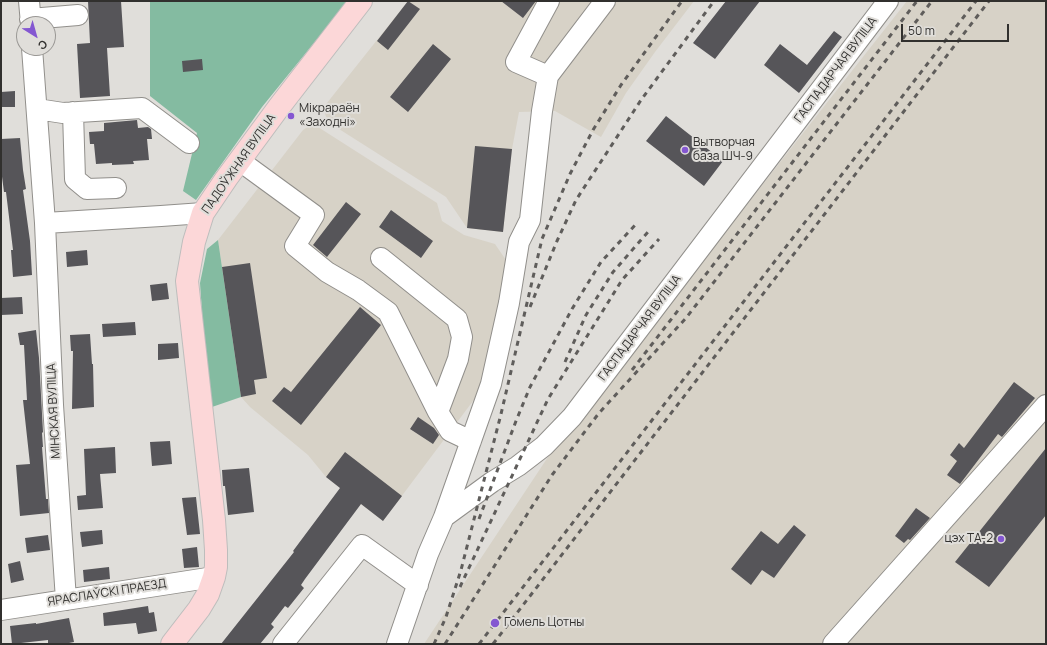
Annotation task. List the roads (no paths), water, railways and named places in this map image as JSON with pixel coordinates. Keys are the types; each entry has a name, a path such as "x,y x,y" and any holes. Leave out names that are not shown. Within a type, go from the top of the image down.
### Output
{"main road":[{"name":"ПАДОЎЖНАЯ ВУЛІЦА","path":"172,644 199,609 208,594 214,577 216,550 214,520 187,281 194,242 203,213 240,160 361,1"}],"street":[{"path":"548,76 516,62 550,1"},
{"path":"398,644 428,554 444,517 491,384 509,303 519,242 530,220 542,111 548,76 605,1"},
{"name":"ГАСПАДАРЧАЯ ВУЛІЦА","path":"444,517 492,482 518,466 544,446 572,417 888,1"},
{"path":"30,15 78,15"},
{"name":"МІНСКАЯ ВУЛІЦА","path":"33,56 45,222 53,406 66,600"},
{"path":"37,109 63,113 142,108 189,143"},
{"path":"73,112 75,179 87,189 116,188"},
{"path":"240,160 314,215 295,246 327,272 358,290 388,312 438,412 450,431 471,441"},
{"path":"45,222 203,213"},
{"path":"381,258 458,319 462,337 458,359 438,412"},
{"path":"833,644 1046,405"},
{"path":"283,644 362,546 418,585"},
{"name":"ЯРАСЛАЎСКІ ПРАЕЗД","path":"1,610 214,577"}],"railway":[{"path":"434,644 446,617 461,570 501,414 542,239 570,174 593,130 621,85 682,1"},
{"path":"530,307 557,241 576,200 641,100 714,1"},
{"path":"632,370 917,1"},
{"path":"445,644 552,475 599,413 686,318 932,1"},
{"path":"479,644 976,1"},
{"path":"493,644 989,1"},
{"path":"479,519 530,387 572,309 601,262 637,223"},
{"path":"565,362 586,315 613,272 648,232"},
{"path":"460,587 548,399 622,280 659,239"}],"place":[{"name":"Мікрараён «Заходні»","path":"291,116"},
{"name":"Вытворчая база ШЧ-9","path":"685,150"},
{"name":"цэх ТА-2","path":"1001,539"},
{"name":"Гомель Цотны","path":"495,623"}]}
